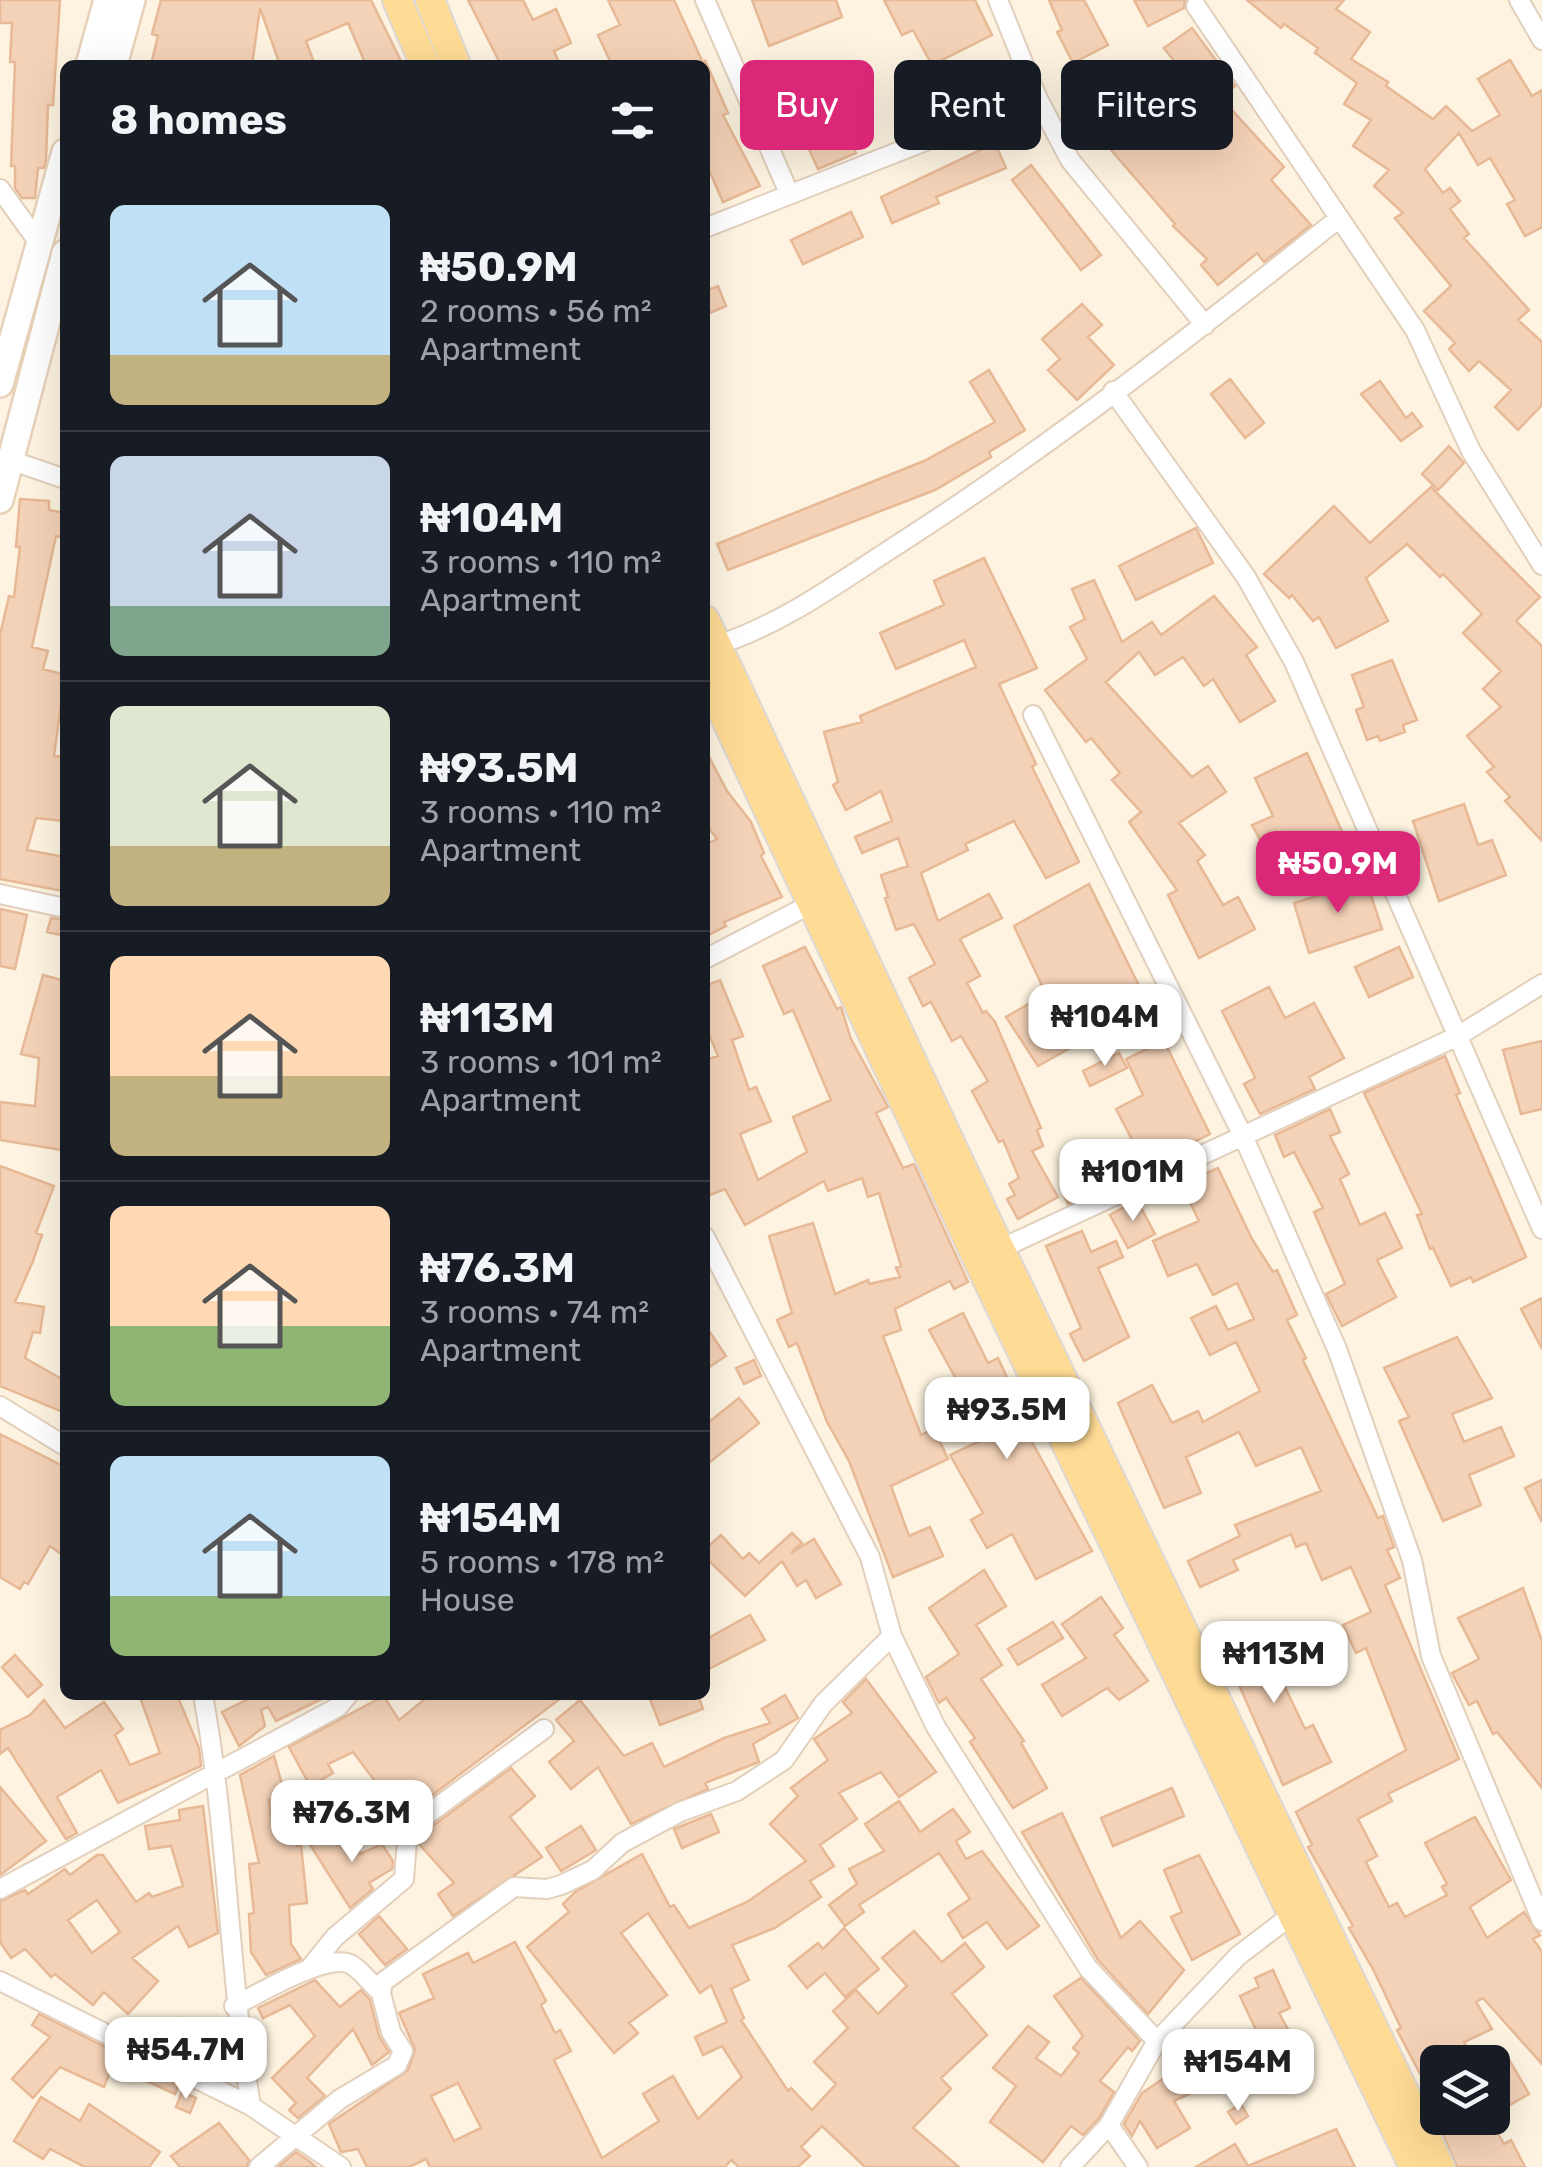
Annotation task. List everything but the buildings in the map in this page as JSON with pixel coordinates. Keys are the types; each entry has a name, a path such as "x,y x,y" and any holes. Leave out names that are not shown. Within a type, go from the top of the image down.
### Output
{"main road":[{"path":"90,60 106,0"},
{"path":"115,60 132,0"},
{"path":"397,0 423,60"},
{"path":"430,0 454,60"},
{"path":"0,384 60,170"},
{"path":"0,500 60,271"},
{"path":"710,630 1000,1250 1440,2167"},
{"path":"710,685 1414,2167"}],"street":[{"path":"704,0 789,193"},
{"path":"998,0 1022,60"},
{"path":"1519,0 1542,40"},
{"path":"1196,6 1424,346 1472,451 1542,565"},
{"path":"1041,103 1090,188 1206,325"},
{"path":"710,226 902,150"},
{"path":"0,189 39,243"},
{"path":"718,645 767,628 970,498 1206,325 1338,218"},
{"path":"1114,391 1246,577 1294,662 1542,1229"},
{"path":"10,460 60,477"},
{"path":"1032,715 1244,1138 1337,1349 1380,1460 1416,1574 1431,1656 1542,1920"},
{"path":"0,894 60,907"},
{"path":"710,957 813,904"},
{"path":"1000,1250 1458,1036 1542,984"},
{"path":"710,1247 870,1557 892,1636 936,1727 1088,1968 1157,2040"},
{"path":"0,1406 60,1443"},
{"path":"259,2167 291,2136 303,2133 340,2099 397,2065 403,2051 391,2032 381,1993 383,1982 514,1887 546,1890 562,1885 593,1870 622,1843 680,1812 737,1791 784,1760 822,1704 892,1636"},
{"path":"204,1700 217,1774 234,2006 251,2106"},
{"path":"0,1888 217,1774 338,1707 344,1700"},
{"path":"310,1968 336,1936 404,1879 407,1840 422,1819 544,1729"},
{"path":"1070,2167 1109,2125 1157,2040 1238,1956 1293,1914"},
{"path":"234,2006 310,1968 350,1964 381,1993"},
{"path":"0,1982 251,2106 341,2167"},
{"path":"1109,2125 1138,2167"}]}
